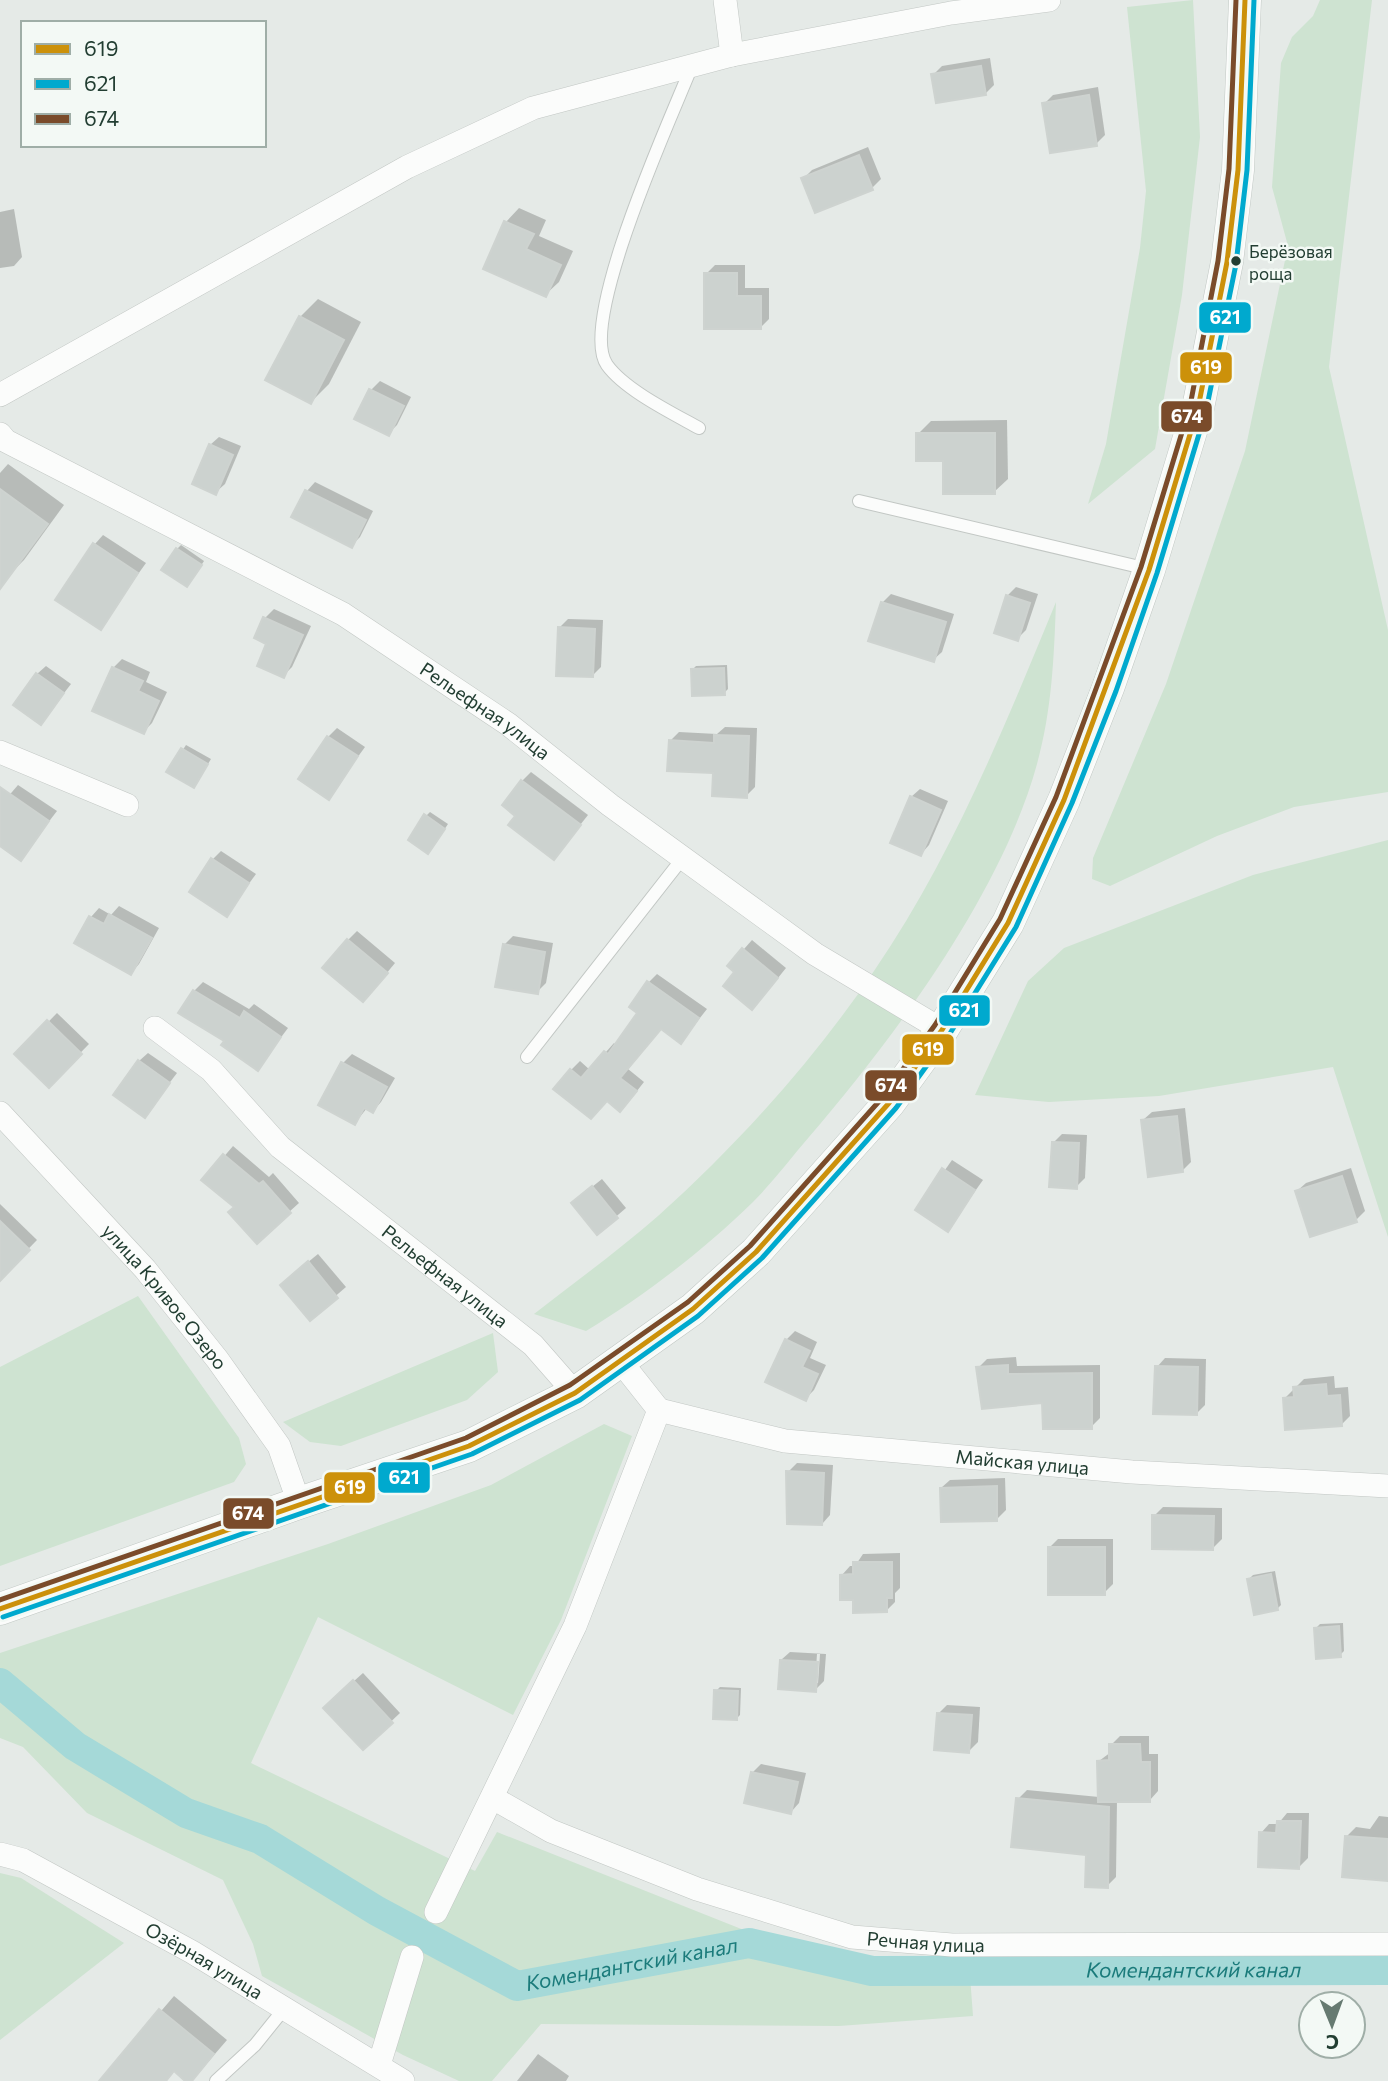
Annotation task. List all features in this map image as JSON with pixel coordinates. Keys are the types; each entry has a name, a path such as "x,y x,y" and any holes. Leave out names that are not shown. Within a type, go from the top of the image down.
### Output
{"main road":[{"path":"0,1609 469,1446 575,1393 693,1309 756,1252 889,1103 942,1030 1008,923 1064,800 1108,688 1149,570 1198,408 1227,262 1238,170 1245,0"}],"street":[{"path":"725,0 733,55"},
{"path":"0,395 407,167 533,108 733,55 951,13 1049,0"},
{"name":"Рельефная улица","path":"0,434 6,441 343,614 508,724 682,859 815,954 942,1030"},
{"path":"0,752 127,805"},
{"name":"Рельефная улица","path":"155,1028 211,1070 280,1147 533,1345 575,1393"},
{"name":"улица Кривое Озеро","path":"0,1113 145,1269 217,1359 279,1447 299,1503"},
{"path":"436,1912 575,1626 659,1410 621,1362"},
{"name":"Майская улица","path":"659,1410 785,1441 1132,1472 1388,1486"},
{"name":"Речная улица","path":"493,1798 551,1830 697,1889 852,1937 952,1945 1388,1944"},
{"name":"Озёрная улица","path":"0,1854 23,1860 192,1952 403,2081"},
{"path":"379,2065 412,1957"}],"lane":[{"path":"691,68 627,222 599,332 606,364 645,397 699,428"},
{"path":"859,501 1149,570"},
{"path":"527,1057 682,859"},
{"path":"216,2081 255,2045 284,2009"}],"green space":[{"path":"1193,0 1200,137 1182,295 1155,449 1088,504 1106,444 1140,248 1146,191 1127,7"},
{"path":"1320,0 1372,0 1329,367 1388,630 1388,792 1294,807 1217,836 1110,886 1092,879 1093,858 1166,684 1245,451 1288,246 1272,187 1281,63 1292,37 1313,16"},
{"path":"1056,602 1046,724 1037,764 1021,813 972,912 910,1009 842,1098 768,1186 694,1255 586,1331 534,1314 643,1229 717,1160 774,1100 851,1004 902,928 952,837 996,744"},
{"path":"1388,840 1388,1237 1333,1067 1159,1096 1049,1102 975,1095 1028,981 1064,948 1253,875"},
{"path":"138,1296 239,1438 246,1464 234,1482 0,1566 0,1367"},
{"path":"493,1333 498,1372 467,1400 341,1446 310,1442 283,1422"},
{"path":"604,1424 632,1436 561,1620 513,1715 318,1617 251,1763 475,1871 497,1832 870,1980 970,1976 973,2016 839,2026 541,2024 492,2081 459,2081 403,2055 262,1976 253,1944 223,1880 87,1813 23,1747 0,1738 0,1653 328,1544 491,1485"},
{"path":"0,1873 21,1878 124,1943 0,2040"}],"building":[{"path":"981,66 986,95 936,103 931,74"},
{"path":"1089,95 1097,146 1050,153 1042,103"},
{"path":"859,155 873,190 815,213 801,178"},
{"path":"504,221 534,234 526,249 561,265 546,297 483,269"},
{"path":"704,273 737,273 737,296 761,296 761,329 704,329"},
{"path":"299,316 344,340 311,404 265,380"},
{"path":"369,389 404,406 389,436 354,419"},
{"path":"916,433 995,433 995,494 943,494 943,461 916,461"},
{"path":"209,444 233,455 216,495 192,484"},
{"path":"0,489 48,524 0,589"},
{"path":"305,490 366,520 352,548 291,517"},
{"path":"93,543 138,573 101,630 55,600"},
{"path":"176,548 202,565 187,587 161,570"},
{"path":"1006,595 1030,603 1018,641 994,633"},
{"path":"881,602 946,622 934,662 868,641"},
{"path":"263,617 303,635 284,678 257,666 266,644 254,638"},
{"path":"558,627 595,629 593,677 556,676"},
{"path":"112,667 143,681 138,691 159,701 144,734 92,711"},
{"path":"724,668 725,695 692,696 691,669"},
{"path":"36,673 64,693 41,725 13,705"},
{"path":"714,735 749,736 747,798 712,796 713,773 667,771 669,740 714,743"},
{"path":"327,736 358,756 329,800 298,779"},
{"path":"181,748 208,764 194,788 166,772"},
{"path":"521,780 581,825 554,860 508,825 515,816 502,805"},
{"path":"0,787 49,821 21,861 0,846"},
{"path":"910,796 941,810 921,856 890,843"},
{"path":"424,814 445,829 428,854 408,840"},
{"path":"211,858 249,883 227,917 189,892"},
{"path":"109,914 152,938 131,975 74,943 89,916 104,924"},
{"path":"347,939 388,973 363,1002 322,968"},
{"path":"503,944 545,952 538,994 495,987"},
{"path":"742,948 778,978 752,1010 723,986 734,972 727,966"},
{"path":"647,981 699,1018 681,1044 661,1029 620,1078 637,1091 620,1112 607,1101 591,1119 553,1089 570,1069 581,1078 604,1051 608,1054 637,1013 629,1007"},
{"path":"193,990 240,1018 244,1011 281,1037 258,1071 221,1045 224,1041 178,1013"},
{"path":"47,1020 82,1054 49,1088 14,1054"},
{"path":"138,1060 170,1083 145,1118 113,1095"},
{"path":"341,1062 387,1087 373,1113 364,1108 355,1125 318,1105"},
{"path":"1177,1116 1183,1172 1148,1177 1141,1120"},
{"path":"1052,1142 1079,1143 1077,1189 1049,1187"},
{"path":"223,1154 259,1184 263,1181 291,1213 257,1244 228,1212 234,1207 201,1180"},
{"path":"942,1168 975,1190 948,1232 915,1210"},
{"path":"1342,1176 1357,1222 1310,1237 1295,1191"},
{"path":"592,1186 618,1218 597,1235 571,1203"},
{"path":"0,1221 30,1250 0,1281"},
{"path":"308,1261 338,1298 310,1321 280,1285"},
{"path":"785,1339 810,1351 802,1367 818,1374 806,1401 765,1382"},
{"path":"1008,1365 1008,1374 1092,1373 1092,1429 1043,1429 1042,1403 982,1409 976,1367"},
{"path":"1155,1366 1198,1367 1197,1415 1153,1414"},
{"path":"1326,1384 1327,1396 1340,1395 1342,1426 1285,1430 1283,1398 1294,1397 1293,1387"},
{"path":"786,1471 824,1473 822,1525 787,1524"},
{"path":"997,1486 997,1521 941,1522 940,1488"},
{"path":"1152,1515 1214,1516 1213,1550 1152,1549"},
{"path":"1048,1547 1105,1547 1105,1595 1048,1595"},
{"path":"853,1562 892,1562 892,1598 887,1598 887,1612 853,1613 853,1600 840,1600 840,1575 853,1574"},
{"path":"1271,1574 1278,1610 1254,1615 1247,1579"},
{"path":"1339,1626 1341,1657 1316,1659 1314,1628"},
{"path":"780,1660 818,1662 816,1692 778,1689"},
{"path":"353,1680 393,1723 363,1750 323,1708"},
{"path":"714,1690 738,1691 737,1720 713,1719"},
{"path":"937,1713 972,1715 969,1753 934,1750"},
{"path":"1109,1744 1140,1744 1141,1762 1150,1762 1150,1802 1098,1802 1097,1761 1109,1760"},
{"path":"751,1772 798,1782 791,1814 744,1803"},
{"path":"1016,1798 1109,1807 1108,1888 1085,1887 1086,1855 1011,1847"},
{"path":"1277,1821 1301,1821 1299,1869 1258,1867 1259,1832 1276,1833"},
{"path":"1345,1836 1388,1839 1388,1881 1342,1877"},
{"path":"159,2009 214,2054 192,2081 185,2081 174,2071 166,2081 99,2081"}],"waterway":[{"name":"Комендантский канал","path":"0,1683 75,1746 186,1813 260,1839 377,1911 517,1986 749,1943 872,1971 1388,1970"}],"transit line":[{"name":"674","path":"0,1600 466,1438 570,1385 688,1302 750,1246 882,1098 935,1025 1000,919 1056,797 1141,567 1190,406 1218,261 1229,169 1236,0"},
{"name":"619","path":"0,1609 469,1446 575,1393 693,1309 756,1252 889,1103 942,1030 1008,923 1064,800 1149,570 1198,408 1227,262 1238,170 1245,0"},
{"name":"621","path":"3,1617 472,1454 580,1400 698,1316 762,1258 896,1108 949,1035 1016,927 1072,803 1116,691 1157,573 1206,411 1236,264 1247,170 1254,0"}],"place":[{"name":"Берёзовая роща","path":"1236,261"}]}
